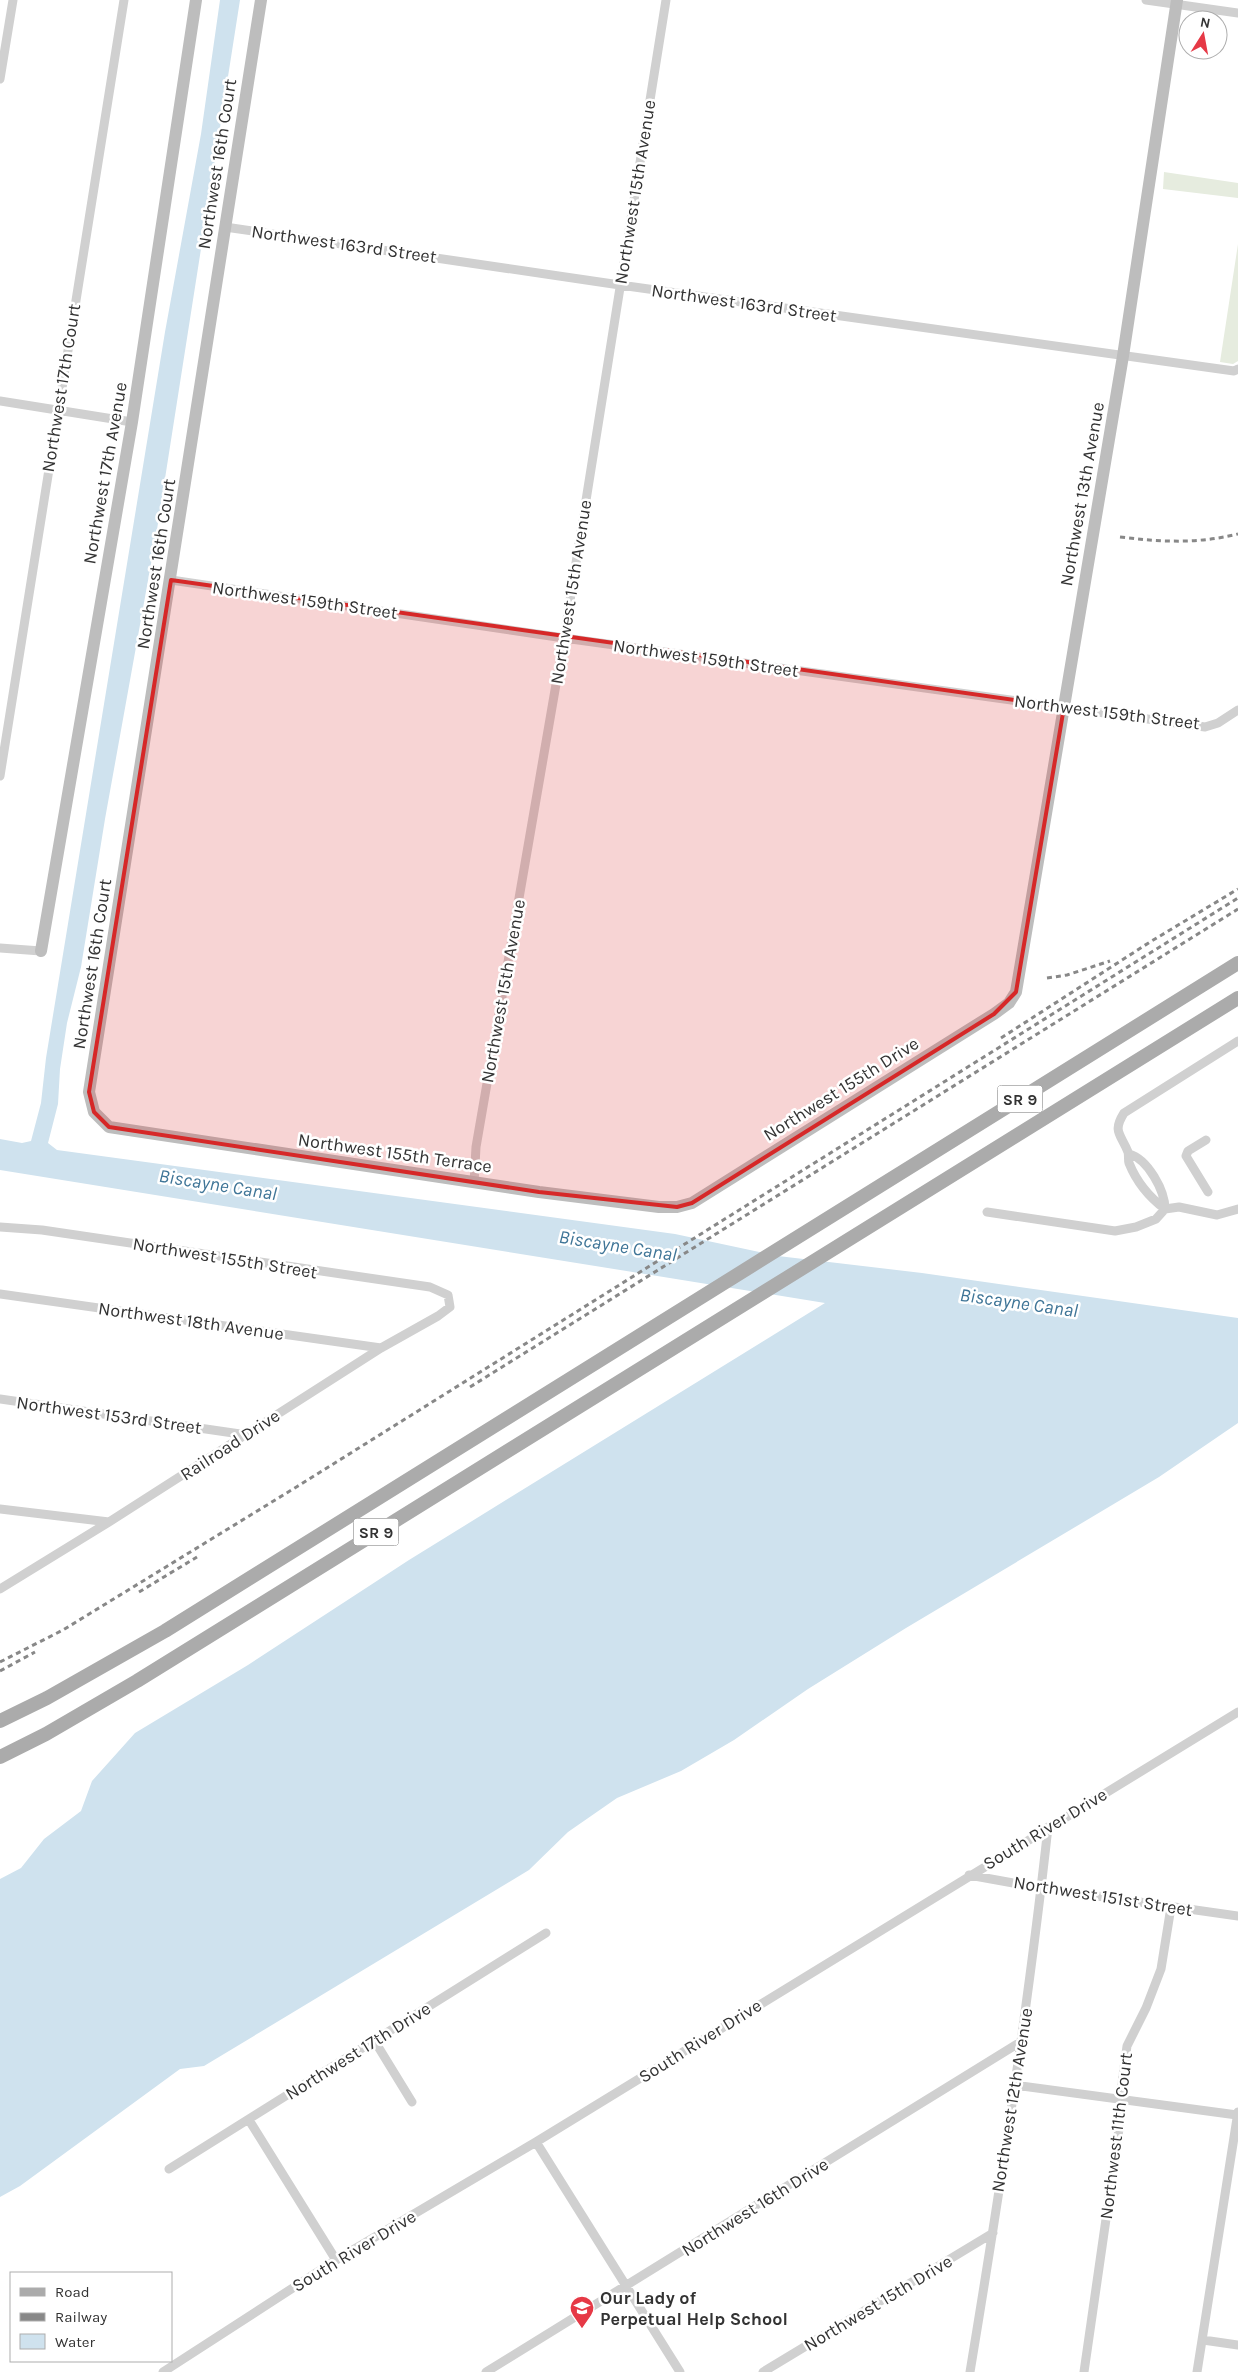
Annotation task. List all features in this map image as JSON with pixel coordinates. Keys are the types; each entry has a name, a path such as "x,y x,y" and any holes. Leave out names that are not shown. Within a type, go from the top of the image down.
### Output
{"main road":[{"name":"SR 9","path":"0,1721 47,1698 165,1631 1238,963"},
{"name":"SR 9","path":"0,1756 46,1734 137,1681 1238,998"}],"street":[{"path":"0,79 13,0"},
{"name":"Northwest 17th Court","path":"0,776 124,0"},
{"name":"Northwest 17th Avenue","path":"40,952 132,422 196,0"},
{"name":"Northwest 16th Court","path":"109,1127 94,1112 89,1092 261,0"},
{"name":"Northwest 15th Avenue","path":"474,1183 476,1147 564,638 666,0"},
{"path":"1146,0 1177,2 1238,13"},
{"name":"Northwest 13th Avenue","path":"1016,992 1123,356 1177,2"},
{"name":"Northwest 163rd Street","path":"225,227 620,286 1236,370"},
{"path":"0,400 132,422"},
{"name":"Northwest 159th Street","path":"171,580 564,638 1204,727 1218,723 1238,710"},
{"path":"0,948 40,952"},
{"name":"Northwest 155th Drive","path":"677,1207 692,1203 994,1014 1009,1003 1016,992"},
{"path":"1165,1209 1145,1193 1128,1162 1129,1154 1117,1132 1118,1122 1124,1113 1238,1041"},
{"name":"Northwest 155th Terrace","path":"109,1127 474,1183 650,1206 677,1207"},
{"path":"1206,1140 1188,1151 1186,1156 1208,1192"},
{"path":"1129,1154 1138,1156 1148,1169 1165,1197 1165,1209"},
{"path":"988,1212 1115,1231 1136,1227 1156,1218 1165,1209 1179,1207 1217,1215 1238,1208"},
{"name":"Northwest 155th Street","path":"0,1227 42,1230 430,1287 448,1295"},
{"name":"Northwest 18th Avenue","path":"0,1294 381,1348"},
{"name":"Railroad Drive","path":"0,1590 247,1435 381,1348 438,1316 450,1307 448,1295"},
{"name":"Northwest 153rd Street","path":"0,1399 247,1435"},
{"path":"0,1509 109,1522"},
{"name":"South River Drive","path":"163,2372 336,2260 536,2142 969,1875 1238,1712"},
{"name":"Northwest 12th Avenue","path":"970,2372 1022,2041 1048,1827"},
{"name":"Northwest 151st Street","path":"969,1875 1041,1888 1238,1916"},
{"name":"Northwest 11th Court","path":"1084,2372 1123,2101 1122,2083 1126,2046 1146,2008 1161,1969 1171,1907"},
{"name":"Northwest 17th Drive","path":"169,2169 546,1933"},
{"path":"374,2040 412,2102"},
{"name":"Northwest 16th Drive","path":"486,2372 1022,2041"},
{"path":"1014,2085 1123,2101 1238,2114 1197,2372"},
{"path":"249,2120 336,2260"},
{"path":"536,2142 680,2372"},
{"name":"Northwest 15th Drive","path":"763,2372 993,2233"},
{"path":"1203,2340 1238,2345"}],"highlighted area":[{"path":"171,580 1064,707 1016,992 994,1014 692,1203 677,1207 539,1192 109,1127 94,1112 89,1092"}],"shaded area":[{"path":"1164,172 1238,183 1238,198 1163,189"},
{"path":"1238,244 1238,361 1233,364 1220,362"}],"water":[{"name":"Biscayne Canal","path":"220,0 240,0 156,536 105,819 81,967 67,1023 60,1069 58,1104 48,1143 57,1150 675,1234 778,1256 922,1273 1238,1318 1238,1423 1159,1477 906,1628 808,1689 734,1740 681,1771 617,1798 568,1832 529,1870 204,2066 180,2069 20,2186 0,2197 0,1879 21,1868 44,1839 81,1811 92,1781 135,1733 248,1665 409,1560 825,1303 0,1170 0,1139 22,1143 31,1141 41,1103 46,1058 165,332 201,134"}],"railway":[{"path":"1120,537 1193,541 1238,534"},
{"path":"1001,1038 1150,942 1238,889"},
{"path":"0,1662 63,1630 298,1486 1238,898"},
{"path":"470,1387 1238,909"},
{"path":"1047,978 1067,975 1110,961"},
{"path":"139,1592 197,1557"},
{"path":"0,1671 35,1652"}],"place":[{"name":"Our Lady of Perpetual Help School","path":"582,2329"}]}
